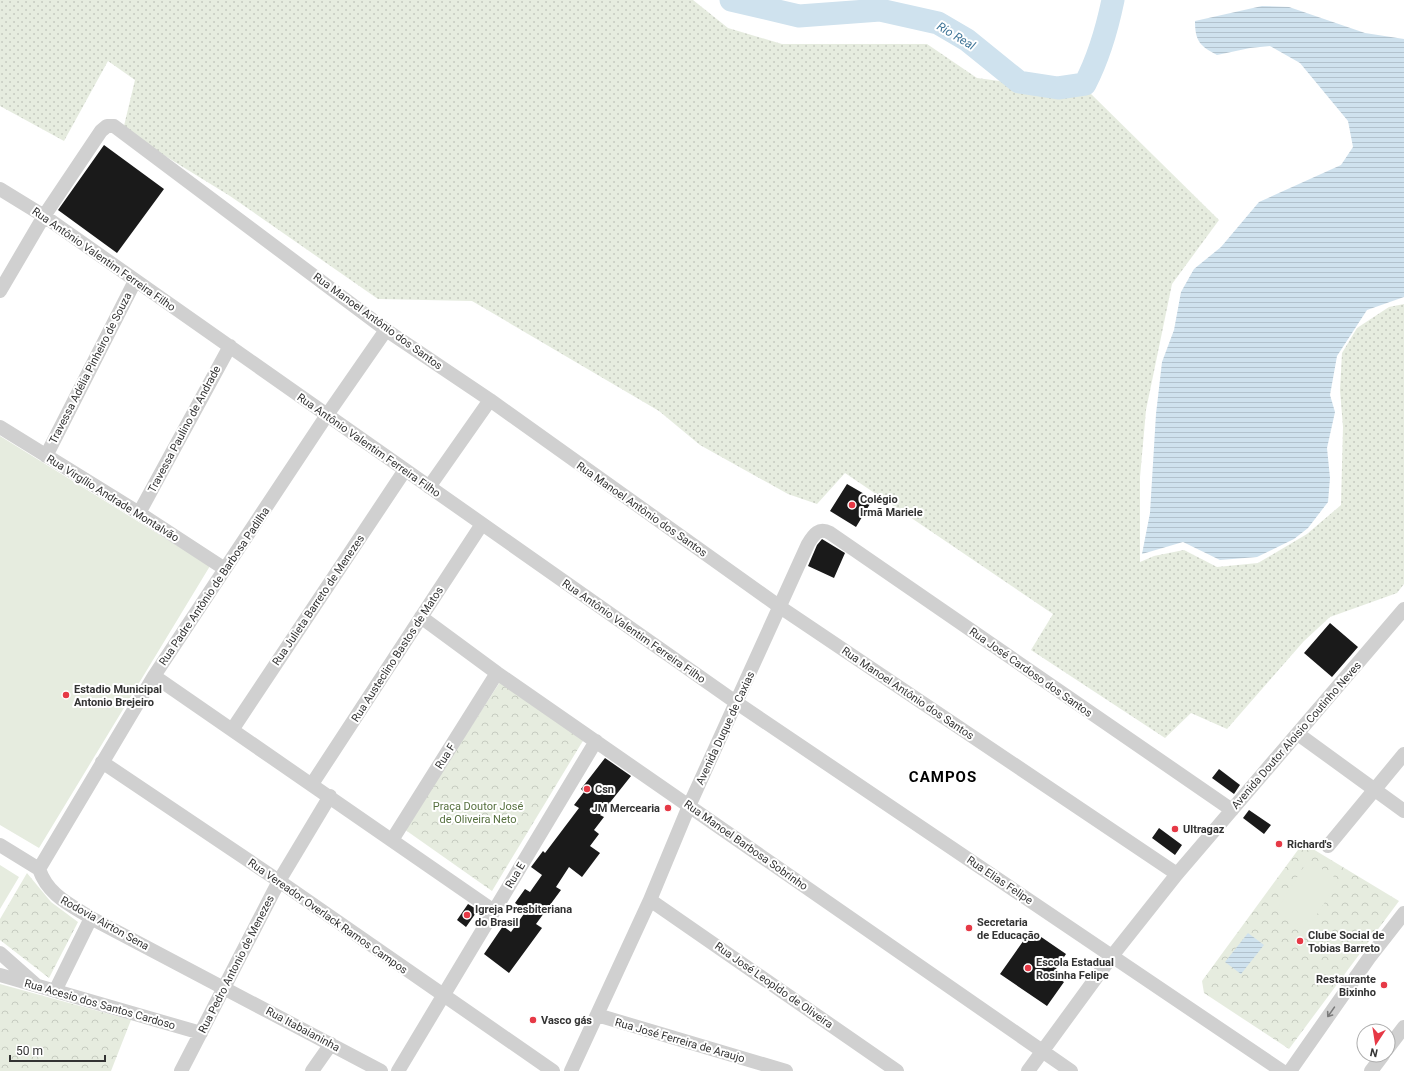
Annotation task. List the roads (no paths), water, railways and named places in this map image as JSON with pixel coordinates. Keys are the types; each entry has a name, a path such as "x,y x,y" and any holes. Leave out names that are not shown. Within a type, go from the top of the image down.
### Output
{"street":[{"name":"Rua Manoel Antônio dos Santos","path":"44,216 101,131 108,126 118,128 386,330 490,400 780,607 1177,874"},
{"name":"Rua Antônio Valentim Ferreira Filho","path":"0,189 44,216 736,703"},
{"path":"0,291 44,216"},
{"name":"Travessa Adélia Pinheiro de Souza","path":"46,456 135,281"},
{"name":"Rua Padre Antônio de Barbosa Padilha","path":"39,869 154,676 386,330"},
{"name":"Travessa Paulino de Andrade","path":"139,513 230,346"},
{"path":"429,487 490,400"},
{"name":"Rua Virgílio Andrade Montalvão","path":"0,427 226,569"},
{"name":"Rua Julieta Barreto de Menezes","path":"232,730 405,470"},
{"name":"Rua Austeclino Bastos de Matos","path":"312,784 482,524"},
{"name":"Avenida Duque de Caxias","path":"571,1071 650,900 689,806 814,534 822,530 830,533"},
{"name":"Rua José Cardoso dos Santos","path":"830,533 1232,810"},
{"name":"Rua Manoel Barbosa Sobrinho","path":"421,618 497,673 1071,1071"},
{"name":"Avenida Doutor Aloisio Coutinho Neves","path":"1028,1071 1112,956 1177,874 1401,618"},
{"name":"Rua F","path":"392,840 497,673"},
{"path":"154,676 330,796 494,911"},
{"name":"Rua Elias Felipe","path":"736,703 1282,1071"},
{"path":"1298,734 1404,811"},
{"name":"Rua E","path":"398,1071 596,741"},
{"path":"1328,846 1404,754"},
{"name":"Rua Vereador Overlack Ramos Campos","path":"102,762 279,881 553,1071"},
{"name":"Rua Pedro Antonio de Menezes","path":"181,1071 279,881 330,796"},
{"path":"0,845 39,869"},
{"name":"Rodovia Airton Sena","path":"39,869 42,879 53,894 91,918 224,986"},
{"name":"Rua José Leopldo de Oliveira","path":"650,900 897,1071"},
{"path":"1290,1071 1369,958 1404,913"},
{"path":"55,991 91,918"},
{"path":"0,953 10,960 37,985"},
{"name":"Rua Acesio dos Santos Cardoso","path":"0,975 201,1033"},
{"name":"Rua Itabaianinha","path":"224,986 381,1071"},
{"name":"Rua José Ferreira de Araujo","path":"597,1015 786,1071"},
{"path":"1396,1038 1404,1027"},
{"path":"312,1071 331,1044"}],"water":[{"path":"1262,6 1289,7 1365,33 1404,39 1404,297 1367,310 1337,356 1330,395 1335,412 1327,448 1330,478 1328,502 1308,528 1294,539 1257,557 1220,560 1183,542 1142,554 1150,513 1156,414 1162,362 1174,330 1181,292 1194,269 1221,247 1259,202 1341,165 1353,147 1348,121 1300,63 1270,46 1250,48 1217,55 1206,49 1197,38 1195,21"},
{"path":"1248,933 1264,945 1241,974 1225,962"}],"waterway":[{"name":"Rio Real","path":"731,0 799,16 880,10 938,23 967,40 1019,82 1058,88 1085,84 1102,43 1113,0"}],"place":[{"name":"Colégio Irmã Mariele","path":"852,505"},
{"name":"Estadio Municipal Antonio Brejeiro","path":"66,695"},
{"name":"Csn","path":"587,789"},
{"name":"JM Mercearia","path":"668,808"},
{"name":"Ultragaz","path":"1175,829"},
{"name":"Richard's","path":"1279,844"},
{"name":"Igreja Presbiteriana do Brasil","path":"467,915"},
{"name":"Secretaria de Educação","path":"969,928"},
{"name":"Clube Social de Tobias Barreto","path":"1300,941"},
{"name":"Escola Estadual Rosinha Felipe","path":"1028,968"},
{"name":"Restaurante Bixinho","path":"1384,985"},
{"name":"Vasco gás","path":"533,1020"}],"district":[{"name":"CAMPOS","path":"943,777"}],"park label":[{"name":"Praça Doutor José de Oliveira Neto","path":"478,812"}]}
